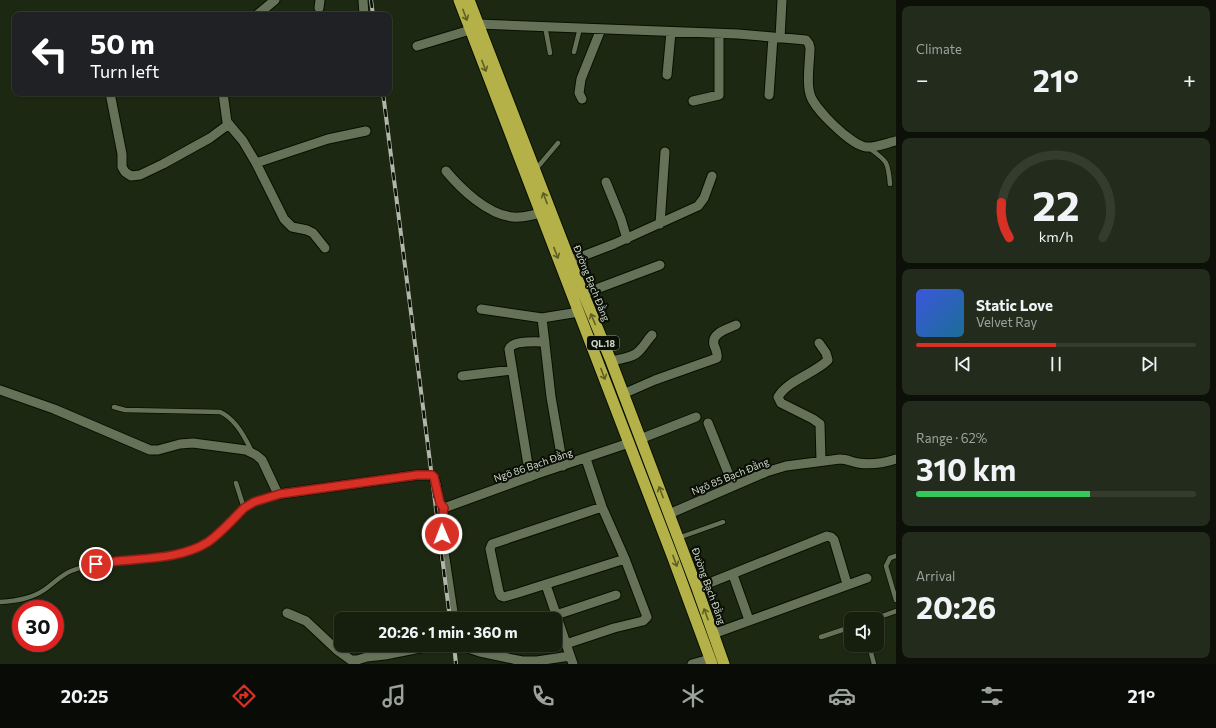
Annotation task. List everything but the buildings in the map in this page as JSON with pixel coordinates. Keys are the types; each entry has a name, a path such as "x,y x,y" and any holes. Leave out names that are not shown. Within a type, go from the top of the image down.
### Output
{"highway":[{"name":"QL.18","path":"459,0 474,27 541,213 666,539 711,662"},
{"name":"QL.18","path":"469,0 474,27"},
{"name":"Đường Bạch Đằng","path":"474,27 535,171 570,262 611,361 678,537 724,664"},
{"path":"666,539 678,537"}],"street":[{"path":"261,12 275,0"},
{"path":"363,0 364,12"},
{"path":"769,95 782,0"},
{"path":"417,46 474,27 545,26 802,39 808,42 810,48 808,86 810,95 817,108 836,127 858,145 868,147 896,141"},
{"path":"582,99 579,93 581,79 601,29"},
{"path":"667,75 671,32"},
{"path":"693,101 719,95 719,34"},
{"path":"111,96 122,154 122,167 125,172 131,176 140,175 163,164 210,138 228,124"},
{"path":"223,96 228,124 244,141 284,219 292,227 307,230 313,233 325,248"},
{"path":"256,163 328,139 366,132"},
{"path":"660,224 666,152"},
{"path":"446,171 466,193 487,208 505,216 518,217 541,213"},
{"path":"570,262 627,239 698,206 704,198 712,176"},
{"path":"606,182 621,219 627,239"},
{"path":"583,294 660,265"},
{"path":"481,310 542,318 579,312"},
{"path":"542,318 562,466"},
{"path":"623,394 654,380 717,358 714,338 718,334 736,325"},
{"path":"611,361 635,355 640,351 652,335"},
{"path":"530,477 509,348 517,343 545,342"},
{"path":"819,343 826,353 828,360 796,381 778,397 781,403 820,424 821,461"},
{"path":"462,376 512,370"},
{"path":"0,390 54,409 150,450 158,450 180,444 193,443 236,448 252,452 262,460 277,492 280,494 417,475 432,475 435,480 440,503 444,508 441,523 453,612"},
{"path":"640,439 696,417"},
{"path":"708,423 733,485"},
{"name":"Ngõ 86 Bạch Đằng","path":"444,508 629,443"},
{"name":"Ngõ 85 Bạch Đằng","path":"669,514 733,485 786,466 840,458 858,463 885,462 896,459"},
{"path":"566,644 614,628 643,621 646,618 625,559 602,507 586,459"},
{"path":"602,507 492,544 490,549 499,592 501,596 507,596 546,586 625,559"},
{"path":"697,588 733,575 827,536 834,540 847,584"},
{"path":"733,575 749,620"},
{"path":"714,634 847,584 867,578"},
{"path":"546,586 555,612"},
{"path":"562,613 616,596"},
{"path":"287,612 306,621 334,647"},
{"path":"483,652 522,662 572,660 562,632"},
{"path":"340,652 351,660 357,660 400,652"},
{"path":"692,664 711,662"}],"lane":[{"path":"545,26 550,54"},
{"path":"574,52 580,28"},
{"path":"535,171 558,143"},
{"path":"868,147 887,164 890,184"},
{"path":"114,407 125,410 220,412 230,419 243,436 252,452"},
{"path":"236,482 244,508"},
{"path":"0,602 25,599 42,591 62,576 81,568 109,562 170,555 198,547 212,538 244,508 254,502 280,494"},
{"path":"678,537 724,522"},
{"path":"896,556 890,558 886,566 896,600"},
{"path":"884,615 896,611"},
{"path":"821,637 844,629"},
{"path":"871,652 874,664"}],"railway":[{"path":"371,0 373,12"},
{"path":"383,96 449,612"},
{"path":"455,652 456,664"}],"route":[{"path":"96,564 170,555 198,547 212,538 250,504 280,494 417,475 432,475 434,477 440,506 444,508 442,511 441,523 442,534"}]}
